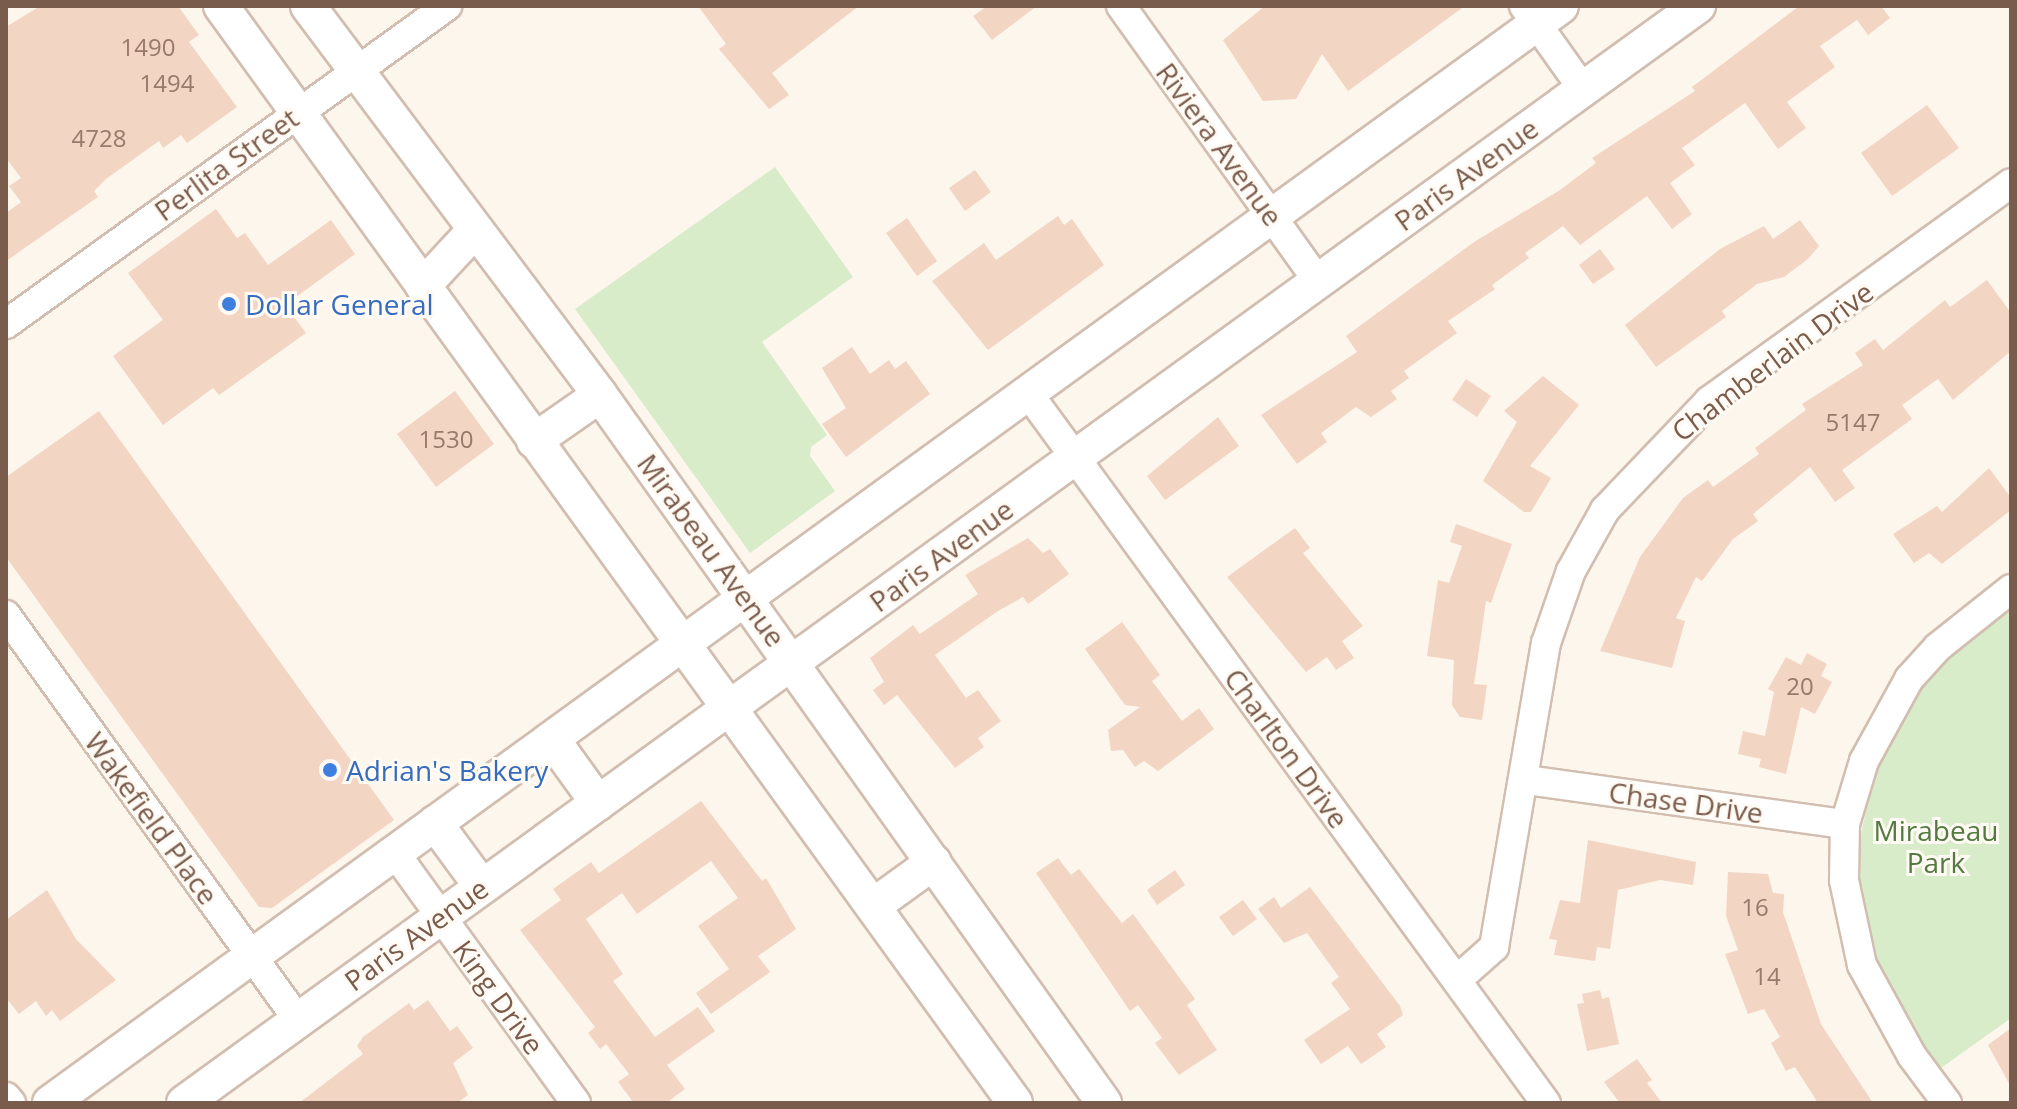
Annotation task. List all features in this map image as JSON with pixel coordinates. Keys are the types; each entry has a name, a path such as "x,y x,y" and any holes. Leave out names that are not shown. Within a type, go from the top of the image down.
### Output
{"street":[{"path":"221,6 1015,1103"},
{"name":"Mirabeau Avenue","path":"308,6 600,395 1104,1103"},
{"name":"Perlita Street","path":"6,324 447,6"},
{"name":"Riviera Avenue","path":"1121,6 1318,281"},
{"name":"Paris Avenue","path":"184,1103 1698,6"},
{"path":"50,1103 1272,216 1541,12 1583,89"},
{"name":"Chamberlain Drive","path":"1457,980 1494,947 1527,780 1546,643 1571,571 1605,510 1709,401 2011,183"},
{"path":"423,286 475,230"},
{"name":"Charlton Drive","path":"1028,393 1546,1103"},
{"path":"534,441 600,395"},
{"path":"1947,1103 1912,1056 1862,965 1844,880 1845,824 1864,761 1909,679 1938,647 2011,589"},
{"name":"Wakefield Place","path":"6,615 298,1020"},
{"path":"552,739 598,803"},
{"name":"Chase Drive","path":"1527,780 1845,824"},
{"path":"435,823 482,887"},
{"name":"King Drive","path":"395,853 576,1103"},
{"path":"873,906 934,862"},
{"path":"6,1097 11,1103"}],"green space":[{"path":"775,167 853,277 762,342 827,435 811,447 810,456 835,491 750,553 575,309"},
{"name":"Mirabeau Park","path":"2011,609 2011,1018 1941,1068 1905,1020 1874,954 1860,882 1861,833 1878,762 1913,698 1962,645"}],"building":[{"path":"40,6 178,6 199,35 189,42 237,107 187,143 181,135 163,148 159,141 106,179 94,191 98,197 6,261 6,213 21,202 9,186 21,178 6,158 6,27"},
{"path":"698,6 859,6 772,73 789,95 769,109 719,49 726,44"},
{"path":"987,6 1037,6 992,40 973,16"},
{"path":"1265,6 1465,6 1348,91 1322,54 1296,99 1263,101 1223,40"},
{"path":"1799,6 1881,6 1890,18 1868,35 1857,20 1820,46 1835,67 1787,102 1806,128 1778,149 1745,103 1682,148 1695,165 1670,183 1692,214 1672,229 1647,196 1580,245 1563,226 1525,253 1529,258 1492,285 1495,289 1448,321 1457,333 1404,371 1409,378 1391,391 1397,399 1371,417 1356,407 1321,433 1327,442 1297,464 1261,415 1357,352 1346,336 1474,242 1560,190 1596,163 1592,158 1695,91 1692,87"},
{"path":"1927,105 1959,148 1892,196 1861,153"},
{"path":"975,170 991,192 965,211 949,188"},
{"path":"216,209 237,238 245,233 268,265 331,220 355,254 285,305 306,333 219,395 213,388 163,425 113,356 163,320 128,273"},
{"path":"1058,216 1064,225 1072,219 1104,265 988,350 932,281 984,243 996,260"},
{"path":"907,218 937,261 917,276 886,233"},
{"path":"1800,220 1819,246 1808,259 1784,277 1757,284 1722,311 1726,317 1656,367 1625,325 1720,249 1764,226 1773,239"},
{"path":"1600,249 1615,269 1593,284 1579,265"},
{"path":"1987,280 2011,313 2011,351 1953,400 1938,379 1902,405 1912,419 1842,470 1855,488 1835,502 1810,467 1753,514 1758,521 1733,539 1702,581 1696,577 1676,618 1685,621 1672,668 1600,651 1640,557 1683,498 1708,480 1713,487 1759,454 1755,448 1806,410 1802,404 1863,365 1855,353 1875,339 1883,350 1945,300 1950,307"},
{"path":"852,347 870,374 889,360 895,369 906,361 930,394 846,457 822,424 846,408 822,368"},
{"path":"1543,376 1579,405 1530,466 1551,478 1531,512 1524,512 1483,481 1517,422 1504,411"},
{"path":"1466,379 1491,396 1477,417 1452,400"},
{"path":"455,391 494,444 436,487 397,434"},
{"path":"99,411 394,820 272,908 259,907 6,557 6,477"},
{"path":"1218,417 1239,446 1165,500 1147,476"},
{"path":"1989,468 2011,498 2011,510 1942,564 1929,553 1914,563 1893,534 1937,506 1942,512"},
{"path":"1456,524 1512,544 1491,603 1486,601 1474,684 1487,685 1482,720 1460,717 1452,705 1454,660 1427,656 1438,580 1449,583 1462,546 1450,542"},
{"path":"1295,528 1310,548 1303,553 1363,626 1342,641 1354,658 1336,670 1327,657 1306,672 1227,577"},
{"path":"1028,538 1043,553 1050,549 1069,574 1028,604 1023,597 998,611 935,655 966,698 978,690 1001,721 978,738 984,747 955,768 897,695 884,705 873,690 884,682 870,658 913,625 920,634 978,594 965,575"},
{"path":"1122,622 1160,675 1152,681 1182,721 1199,708 1214,729 1158,771 1144,761 1135,767 1123,750 1111,751 1108,730 1140,707 1125,705 1085,649"},
{"path":"1807,653 1827,664 1821,676 1832,682 1815,714 1801,707 1786,774 1759,767 1761,759 1738,754 1743,731 1765,736 1774,692 1768,689 1786,657 1801,665"},
{"path":"701,801 762,881 766,878 796,929 758,956 770,972 711,1014 696,993 729,969 698,926 738,898 711,861 637,914 622,893 586,919 623,974 613,981 655,1037 698,1007 715,1031 667,1065 685,1089 666,1103 634,1103 618,1082 629,1074 606,1044 600,1049 588,1033 595,1027 520,930 561,900 553,889 591,862 599,873"},
{"path":"1588,840 1696,862 1693,885 1660,880 1618,890 1610,949 1597,947 1595,961 1554,955 1557,940 1549,939 1560,900 1580,903"},
{"path":"1058,858 1071,875 1079,869 1122,923 1133,914 1195,999 1187,1005 1217,1050 1179,1075 1155,1043 1162,1038 1138,1005 1130,1011 1036,873"},
{"path":"1175,870 1185,885 1157,905 1147,890"},
{"path":"1728,872 1768,874 1773,893 1784,894 1783,912 1821,1024 1873,1103 1818,1103 1795,1067 1786,1071 1771,1043 1780,1037 1764,1009 1748,1014 1725,954 1738,950 1726,916"},
{"path":"1310,887 1400,1006 1403,1015 1377,1034 1386,1047 1361,1064 1348,1046 1321,1064 1304,1040 1350,1009 1331,983 1339,977 1307,933 1284,943 1258,909 1274,897 1281,908"},
{"path":"47,890 76,939 116,980 60,1021 52,1010 46,1016 36,1001 19,1014 6,998 6,920"},
{"path":"1243,900 1257,919 1233,936 1219,917"},
{"path":"1600,990 1602,999 1609,997 1619,1044 1587,1051 1577,1004 1584,1003 1582,994"},
{"path":"428,1000 450,1031 457,1026 473,1048 453,1063 468,1095 457,1103 299,1103 363,1054 357,1046 363,1037 409,1003 414,1010"},
{"path":"2011,1028 2011,1087 1988,1045"},
{"path":"1637,1059 1652,1080 1647,1083 1662,1103 1620,1103 1604,1082"}],"place":[{"name":"Dollar General","path":"229,304"},
{"name":"Adrian's Bakery","path":"330,770"}]}
